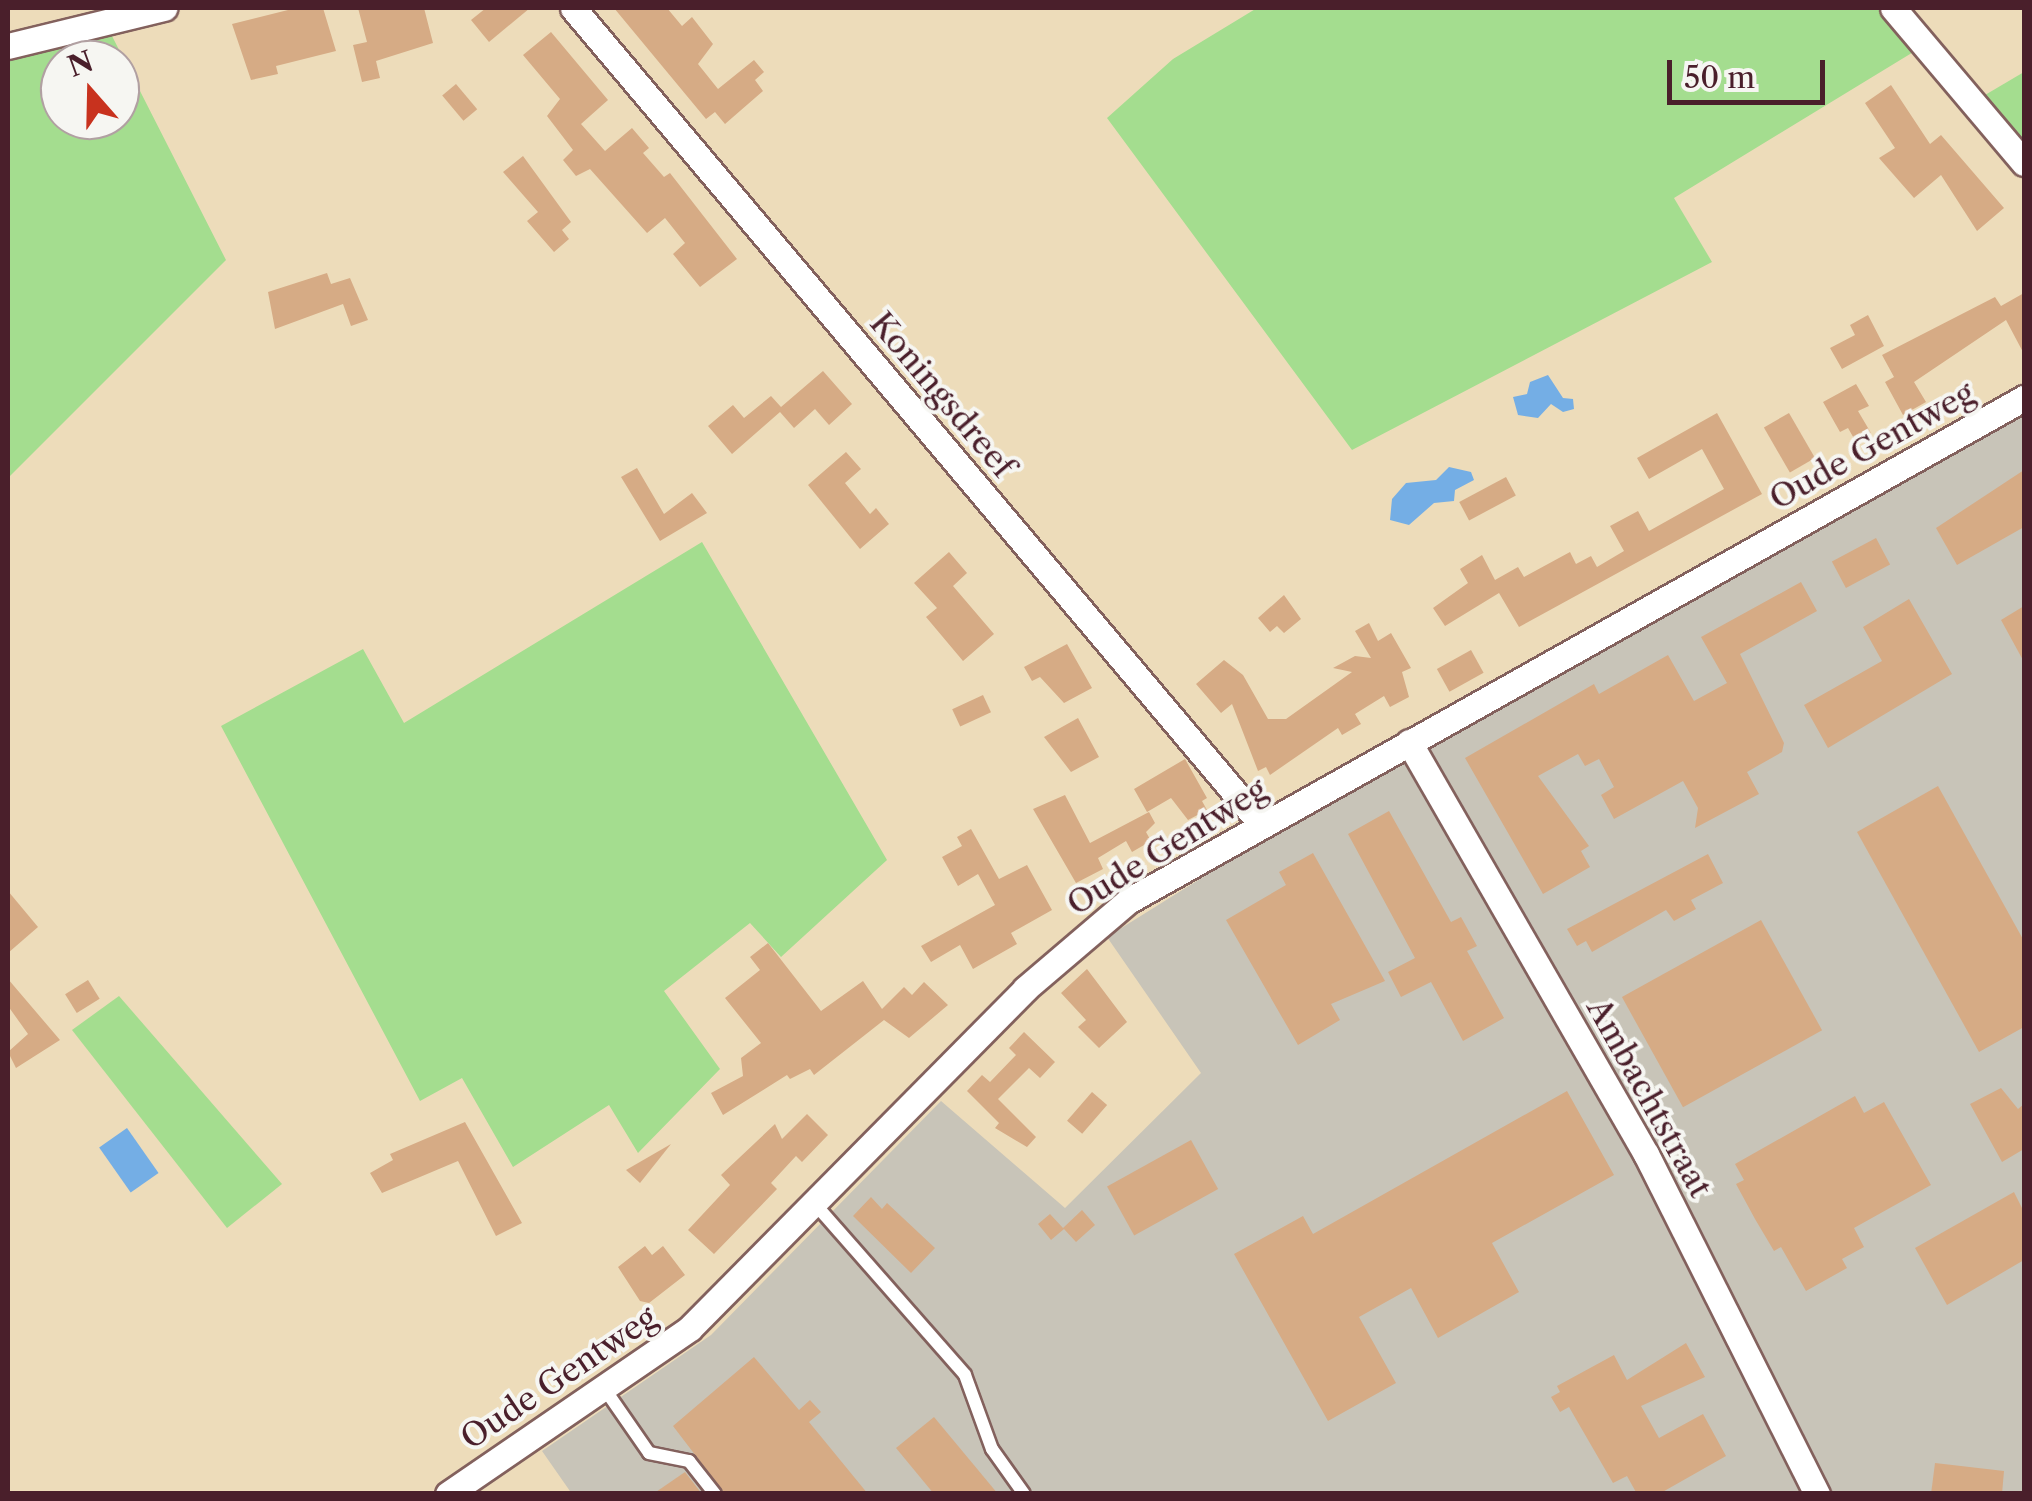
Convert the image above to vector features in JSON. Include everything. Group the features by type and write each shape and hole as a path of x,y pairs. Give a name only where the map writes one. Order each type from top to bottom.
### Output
{"street":[{"path":"8,46 164,8"},
{"name":"Koningsdreef","path":"574,8 1260,824"},
{"path":"1894,8 2024,163"},
{"name":"Oude Gentweg","path":"448,1494 604,1388 715,1306 1090,929 1260,824 2024,398"},
{"name":"Ambachtstraat","path":"1409,742 1646,1154 1817,1494"}],"lane":[{"path":"816,1204 965,1375 992,1449 1024,1494"},
{"path":"604,1388 649,1453 689,1461 715,1494"}],"shaded area":[{"path":"2024,414 2024,1493 572,1494 542,1451 711,1335 941,1101 1065,1208 1201,1073 1107,937 1240,854"}],"green space":[{"path":"1257,8 1878,8 1915,51 1674,198 1712,262 1352,450 1107,118 1173,59"},
{"path":"40,53 40,140 140,140 140,91 226,260 8,478 8,61"},
{"path":"2024,72 2024,143 1985,95"},
{"path":"702,542 887,860 781,957 750,923 664,991 720,1069 638,1153 609,1105 513,1167 462,1078 420,1101 221,726 363,649 404,723"},
{"path":"119,996 282,1184 227,1228 72,1030"}],"water":[{"path":"1548,375 1563,398 1573,399 1574,409 1563,412 1551,404 1538,418 1518,415 1513,397 1527,394 1530,382"},
{"path":"1449,467 1471,472 1474,480 1455,490 1454,501 1434,503 1409,525 1390,520 1392,499 1406,483 1436,480"},
{"path":"127,1128 159,1173 131,1193 99,1148"}],"building":[{"path":"296,8 323,8 336,51 276,66 278,74 251,80 232,24"},
{"path":"358,8 424,8 433,43 376,61 380,78 362,82 353,45 367,42"},
{"path":"486,8 530,8 489,42 471,20"},
{"path":"614,8 667,8 682,26 692,17 713,44 698,64 718,89 754,60 764,72 755,80 763,91 725,124 715,112 706,119"},
{"path":"551,32 608,100 581,124 605,151 632,128 649,148 643,153 664,177 670,173 737,259 700,287 673,254 685,243 665,218 647,233 590,169 576,176 563,160 573,150 547,116 560,99 523,55"},
{"path":"456,84 477,109 463,121 442,96"},
{"path":"1891,85 1930,144 1941,135 2004,208 1977,231 1941,175 1914,198 1879,158 1895,148 1865,103"},
{"path":"523,156 571,222 562,230 569,239 554,252 527,221 538,212 503,172"},
{"path":"327,273 331,284 350,278 368,320 351,326 343,304 275,329 268,292"},
{"path":"2024,293 2024,354 2006,320 1914,382 1926,402 1903,415 1885,382 1894,377 1882,355 1995,297 2001,306"},
{"path":"1868,315 1884,346 1842,369 1830,348 1855,335 1850,325"},
{"path":"823,371 852,404 829,425 815,409 794,428 780,412 732,454 708,426 733,405 744,418 771,396 781,407"},
{"path":"1856,384 1869,406 1858,411 1871,433 1856,442 1848,428 1840,432 1823,402"},
{"path":"1717,413 1762,494 1519,627 1499,593 1445,626 1433,608 1468,583 1460,569 1482,555 1495,580 1518,567 1524,577 1570,552 1576,564 1591,556 1597,567 1624,551 1610,526 1638,511 1649,531 1724,489 1702,449 1649,479 1637,458"},
{"path":"1789,413 1815,458 1790,473 1764,428"},
{"path":"846,452 861,469 845,483 870,514 876,508 889,524 860,549 808,485"},
{"path":"637,468 664,514 692,493 707,513 660,541 621,477"},
{"path":"2024,470 2024,527 1957,565 1936,528"},
{"path":"1506,477 1516,496 1469,520 1459,502"},
{"path":"1876,538 1890,564 1846,588 1832,561"},
{"path":"949,552 967,573 953,586 994,634 963,661 926,617 937,608 914,583"},
{"path":"1801,582 1817,611 1740,654 1784,743 1782,752 1747,772 1759,794 1695,828 1698,808 1683,781 1614,819 1601,795 1614,787 1599,759 1585,766 1578,754 1538,776 1589,846 1581,851 1590,867 1543,894 1465,758 1594,684 1599,694 1668,655 1694,701 1727,683 1701,637"},
{"path":"1284,595 1301,619 1284,633 1277,626 1270,632 1258,618"},
{"path":"1909,599 1952,674 1828,748 1804,705 1882,661 1863,627"},
{"path":"2024,606 2024,662 2001,620"},
{"path":"1369,623 1378,641 1391,633 1411,668 1402,672 1409,697 1390,707 1384,696 1355,714 1361,724 1342,735 1338,728 1270,775 1266,767 1258,771 1232,704 1221,713 1196,684 1224,660 1243,675 1268,719 1286,719 1352,672 1333,668 1355,656 1371,658 1355,631"},
{"path":"1067,644 1092,688 1064,703 1040,677 1032,681 1024,667"},
{"path":"1471,650 1484,673 1449,692 1437,669"},
{"path":"983,695 991,712 960,727 952,709"},
{"path":"1078,718 1099,757 1071,772 1044,737"},
{"path":"1185,759 1207,798 1202,801 1207,810 1188,820 1171,798 1147,812 1134,789"},
{"path":"1938,786 2024,941 2024,1027 1979,1052 1857,832"},
{"path":"1065,795 1090,843 1149,812 1155,823 1146,832 1151,841 1132,852 1126,841 1098,858 1103,869 1076,883 1033,809"},
{"path":"1389,811 1451,922 1461,917 1477,946 1467,951 1504,1018 1463,1041 1431,982 1401,997 1388,972 1415,958 1348,834"},
{"path":"971,829 999,879 1027,865 1052,910 1011,933 1017,944 973,969 960,945 931,962 921,946 995,905 978,874 958,886 942,857 962,846 957,837"},
{"path":"1313,853 1385,981 1331,1004 1340,1020 1298,1045 1226,920 1286,885 1279,872"},
{"path":"1708,854 1723,883 1691,900 1696,909 1674,921 1666,910 1592,952 1586,941 1577,946 1567,929"},
{"path":"8,891 38,927 8,953"},
{"path":"1761,920 1822,1030 1683,1107 1622,997"},
{"path":"768,943 821,1011 863,981 882,1009 904,987 912,995 924,982 948,1005 909,1038 884,1020 814,1075 810,1069 790,1079 787,1075 723,1115 711,1093 743,1076 741,1058 761,1043 725,998 760,970 750,957"},
{"path":"1087,969 1127,1022 1099,1048 1078,1027 1086,1020 1061,993"},
{"path":"8,979 60,1040 16,1068 8,1052 28,1034 8,1006"},
{"path":"88,980 100,999 77,1013 65,994"},
{"path":"1024,1032 1055,1062 1040,1078 1029,1068 998,1099 1036,1137 1027,1147 995,1128 999,1123 967,1091 982,1075 990,1082 1016,1055 1009,1048"},
{"path":"2001,1088 2018,1109 2024,1104 2024,1149 2002,1162 1970,1104"},
{"path":"1567,1091 1614,1175 1492,1243 1519,1292 1438,1338 1411,1288 1359,1317 1396,1383 1328,1421 1234,1254 1303,1216 1313,1234"},
{"path":"1092,1092 1107,1105 1082,1134 1067,1121"},
{"path":"1855,1096 1864,1113 1884,1102 1931,1185 1854,1228 1864,1247 1842,1259 1847,1268 1806,1291 1781,1247 1774,1251 1755,1219 1736,1184 1744,1180 1735,1164"},
{"path":"807,1114 828,1135 802,1162 796,1156 771,1183 777,1189 714,1254 688,1230 730,1185 721,1175 775,1124 782,1139"},
{"path":"465,1122 522,1223 496,1236 458,1161 382,1193 370,1173 393,1160 390,1154"},
{"path":"1191,1140 1218,1189 1134,1236 1107,1187"},
{"path":"671,1144 640,1183 626,1170"},
{"path":"2014,1192 2024,1212 2024,1260 1947,1305 1915,1248"},
{"path":"871,1197 882,1209 887,1203 935,1248 911,1273 853,1216"},
{"path":"1082,1210 1095,1225 1076,1242 1064,1229 1051,1240 1038,1224 1050,1214 1063,1228"},
{"path":"645,1246 652,1255 663,1246 685,1275 649,1303 640,1301 618,1267"},
{"path":"1686,1343 1705,1377 1641,1406 1659,1438 1703,1414 1726,1456 1659,1494 1637,1494 1627,1476 1613,1483 1569,1407 1560,1412 1551,1397 1560,1392 1557,1386 1614,1355 1627,1380"},
{"path":"754,1357 799,1410 810,1400 821,1412 809,1422 868,1494 725,1494 673,1426"},
{"path":"934,1417 998,1494 934,1494 896,1448"},
{"path":"1935,1463 2004,1471 2002,1494 1931,1494"},
{"path":"685,1472 702,1494 653,1494"}]}
